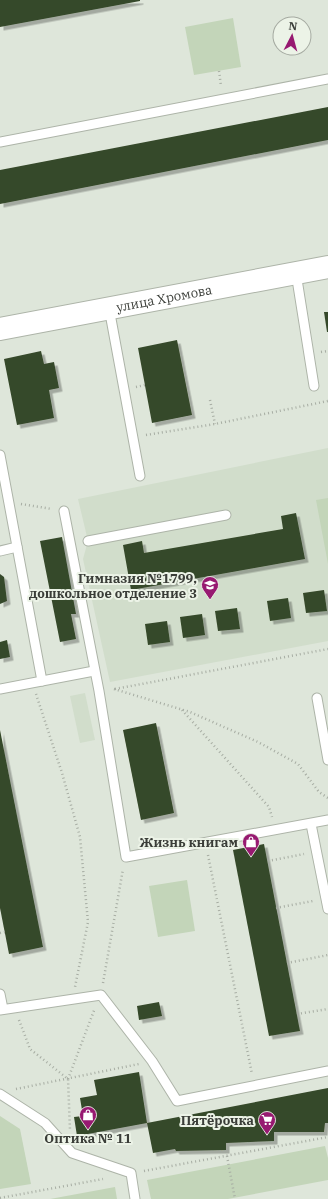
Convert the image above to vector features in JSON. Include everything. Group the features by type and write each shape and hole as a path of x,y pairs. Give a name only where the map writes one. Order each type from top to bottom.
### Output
{"street":[{"name":"улица Хромова","path":"0,329 328,267"}],"lane":[{"path":"0,142 328,79"},
{"path":"296,273 314,386"},
{"path":"109,308 140,476"},
{"path":"0,455 42,680"},
{"path":"64,510 99,691 126,857 275,831 328,820"},
{"path":"88,541 226,515"},
{"path":"0,551 17,547"},
{"path":"0,689 94,671"},
{"path":"316,698 328,760"},
{"path":"310,824 328,909"},
{"path":"0,994 1,1010 101,995 152,1061 177,1101 328,1071"},
{"path":"0,1094 45,1123 72,1153 130,1173 135,1199"}],"path":[{"path":"210,400 215,424"},
{"path":"134,437 215,424 328,402"},
{"path":"9,503 64,510"},
{"path":"99,691 328,649"},
{"path":"30,683 39,701 62,773 80,837 88,922 73,998"},
{"path":"114,689 181,710 258,742 298,764 319,792 328,798"},
{"path":"181,710 269,807 275,831"},
{"path":"206,843 254,1086"},
{"path":"268,861 316,852"},
{"path":"72,1153 68,1079 101,995 126,857"},
{"path":"276,908 326,899"},
{"path":"0,933 5,932"},
{"path":"287,963 328,955"},
{"path":"15,1008 30,1049 68,1079"},
{"path":"296,1014 328,1009"},
{"path":"15,1089 152,1061"},
{"path":"0,1198 328,1137"},
{"path":"227,1156 235,1199"}],"shaded area":[{"path":"233,18 241,67 194,75 185,27"},
{"name":"Гимназия №1799, дошкольное отделение 3","path":"328,448 328,641 110,682 83,559 88,541 78,499"},
{"path":"328,498 328,564 316,500"},
{"path":"85,693 95,740 80,743 70,696"},
{"path":"187,880 195,931 158,937 149,886"},
{"path":"0,1116 20,1129 31,1184 0,1189"},
{"path":"325,1146 328,1158 328,1180 228,1199 151,1199 147,1180"},
{"path":"115,1187 117,1199 50,1199"}],"building":[{"path":"0,0 140,0 140,1 0,27"},
{"path":"328,107 328,140 0,204 0,170"},
{"path":"324,312 328,312 328,332 327,332"},
{"path":"177,340 192,415 152,423 138,348"},
{"path":"41,351 44,364 54,362 59,388 49,390 54,418 17,425 4,359"},
{"path":"296,513 305,559 131,590 123,545 142,541 144,553 283,529 281,516"},
{"path":"62,537 76,614 71,614 76,639 60,642 40,541"},
{"path":"0,574 4,577 7,601 0,604"},
{"path":"324,590 327,611 306,613 303,593"},
{"path":"288,598 291,618 270,621 267,601"},
{"path":"237,608 240,629 218,631 215,611"},
{"path":"202,614 205,635 183,638 180,617"},
{"path":"167,621 170,642 148,645 145,624"},
{"path":"7,640 10,657 0,659 0,642"},
{"path":"156,723 174,813 141,820 123,730"},
{"path":"0,730 43,947 9,954 0,908"},
{"path":"264,844 300,1031 269,1036 233,850"},
{"path":"159,1002 162,1016 139,1020 137,1006"},
{"path":"139,1072 147,1123 77,1136 74,1117 83,1116 80,1098 97,1095 94,1080"},
{"path":"328,1088 328,1123 325,1123 324,1132 274,1132 274,1141 226,1143 226,1150 176,1151 175,1149 153,1153 147,1123"}],"place":[{"name":"Гимназия №1799, дошкольное отделение 3","path":"210,600"},
{"name":"Жизнь книгам","path":"251,857"},
{"name":"Оптика № 11","path":"88,1130"},
{"name":"Пятёрочка","path":"267,1135"}]}
